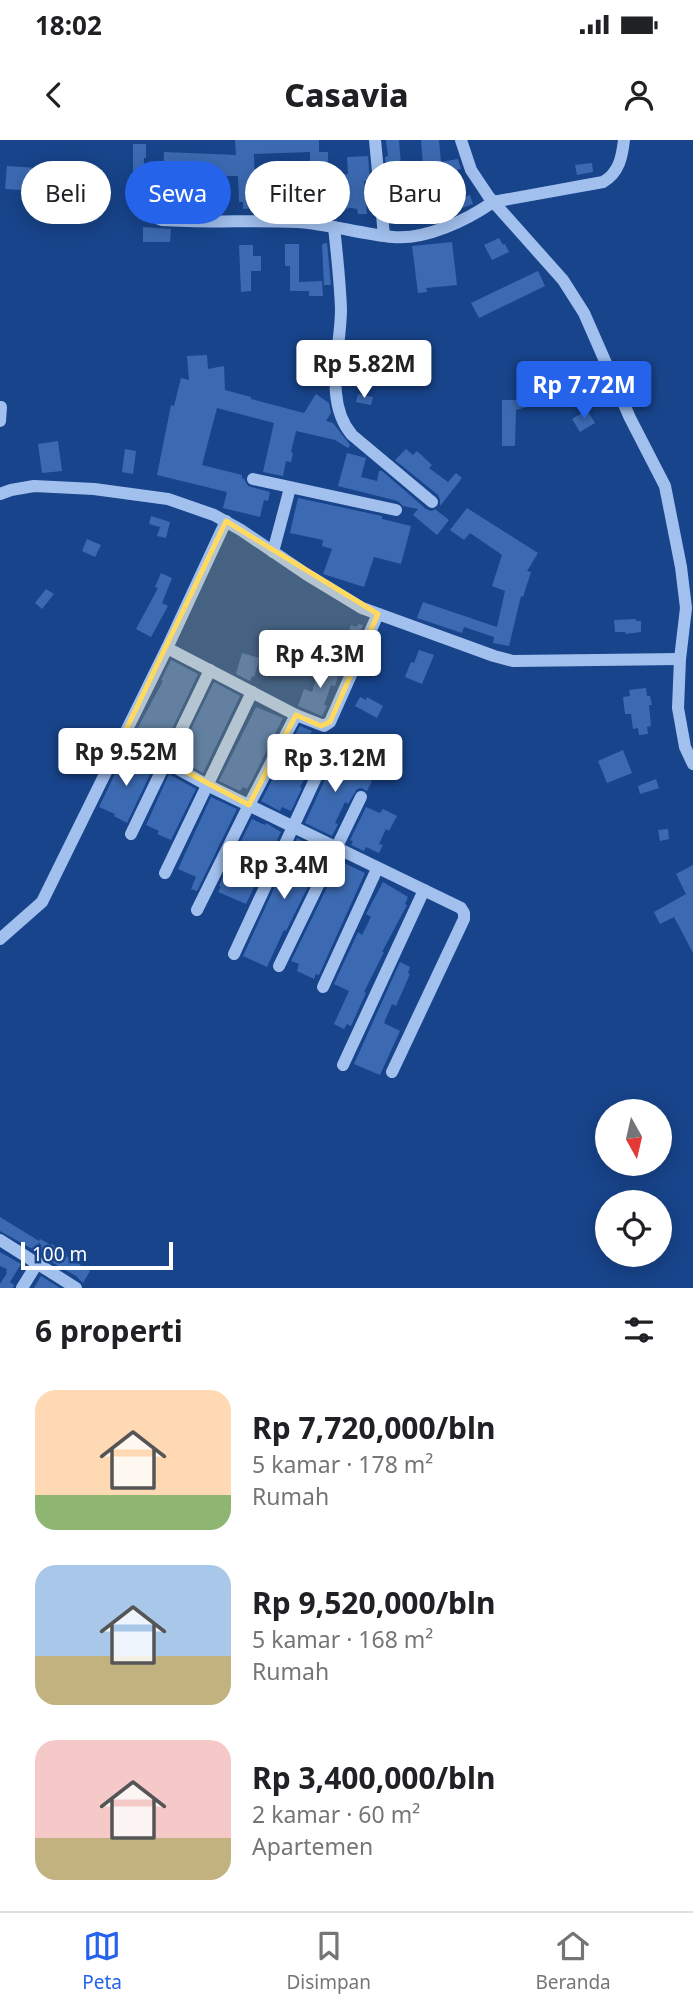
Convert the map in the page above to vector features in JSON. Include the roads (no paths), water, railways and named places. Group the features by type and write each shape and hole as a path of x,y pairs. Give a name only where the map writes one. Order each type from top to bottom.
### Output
{"street":[{"path":"375,140 384,236"},
{"path":"461,140 471,170 493,202 559,274 584,313 630,418 665,486 689,595 680,659 678,708 685,747 693,764"},
{"path":"231,221 308,223 384,236 424,234 471,216 493,202 603,182 620,164 624,140"},
{"path":"334,228 341,310 337,393 344,425 352,435 432,502"},
{"path":"0,421 1,407"},
{"path":"253,479 396,510"},
{"path":"0,494 34,486 93,489 168,499 226,521 349,601 378,614 513,661 680,659"},
{"path":"273,552 290,488"},
{"path":"0,939 42,902 167,648 226,521"},
{"path":"167,648 321,726 330,722 378,614"},
{"path":"131,834 210,670"},
{"path":"165,873 253,692"},
{"path":"197,910 248,804 296,715"},
{"path":"121,738 207,785 460,908 464,919 392,1072"},
{"path":"234,954 331,745"},
{"path":"279,966 361,797"},
{"path":"323,987 377,869"},
{"path":"343,1065 424,890"},
{"path":"0,1240 76,1288"},
{"path":"22,1288 38,1262"}]}
